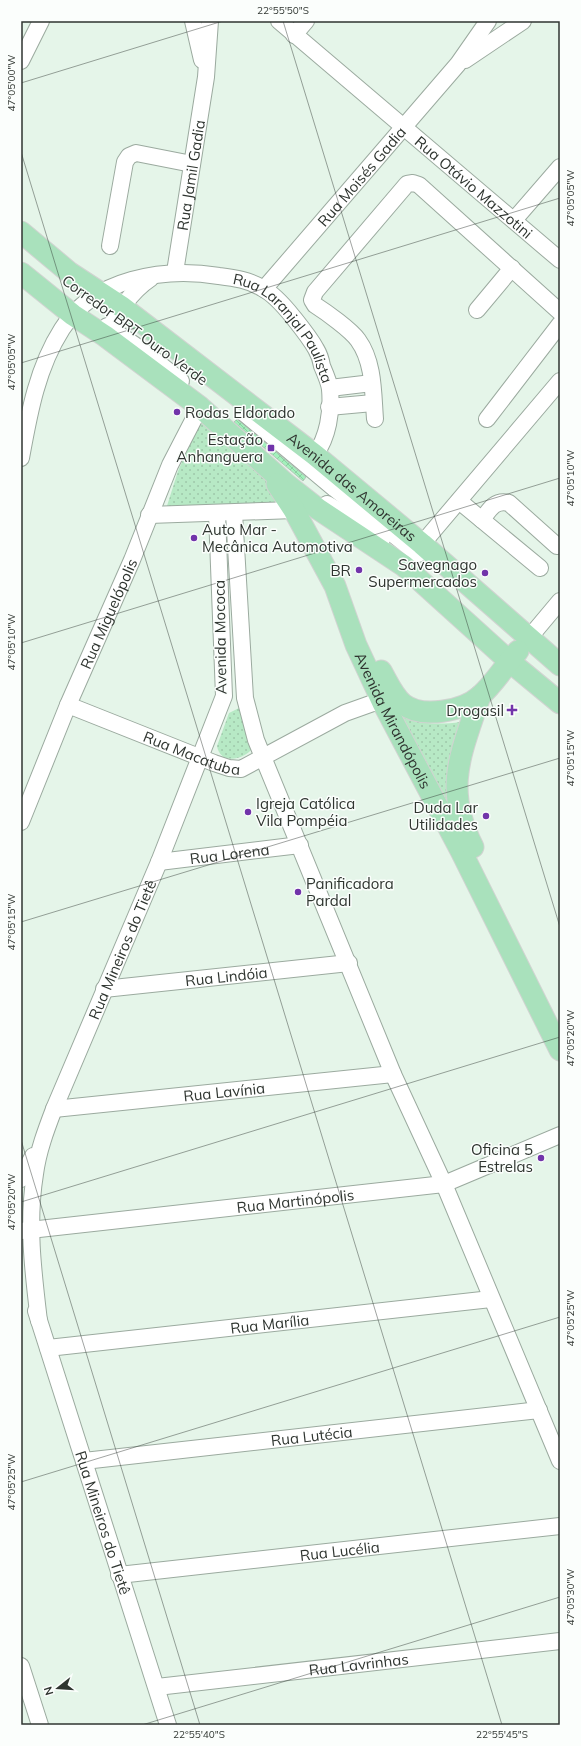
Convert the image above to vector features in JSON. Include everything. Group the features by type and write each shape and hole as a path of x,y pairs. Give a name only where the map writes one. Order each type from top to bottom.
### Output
{"main road":[{"name":"Avenida das Amoreiras","path":"21,232 96,296 113,321 200,407 256,457 318,509 404,566 519,650 560,665"},
{"name":"Avenida das Amoreiras","path":"21,273 76,312 113,321 315,455 422,544 519,650 560,703"},
{"name":"Avenida Mirandópolis","path":"256,457 294,510 335,586 356,645 393,704 461,851 560,1050"},
{"path":"393,704 424,712 445,711 456,708 480,696 519,650"},
{"name":"Avenida Mirandópolis","path":"480,696 462,750 457,776 456,793 459,810 464,828 560,1019"}],"street":[{"path":"21,60 42,21"},
{"name":"Rua Jamil Gadia","path":"193,21 206,77"},
{"name":"Rua Jamil Gadia","path":"175,272 206,77 210,21"},
{"name":"Rua Otávio Mazzotini","path":"279,21 560,260"},
{"path":"294,35 306,21"},
{"name":"Rua Moisés Gadia","path":"264,289 458,64 488,21"},
{"name":"Rua Moisés Gadia","path":"458,64 523,21"},
{"path":"110,246 125,162 129,156 136,153 192,164"},
{"path":"514,220 560,167"},
{"path":"375,419 368,358 358,339 315,305 312,300 315,292 407,184 413,183 419,186 560,312"},
{"name":"Corredor BRT Ouro Verde","path":"21,245 96,296"},
{"name":"Corredor BRT Ouro Verde","path":"21,265 76,312"},
{"path":"477,310 512,268"},
{"name":"Rua Laranjal Paulista","path":"21,458 31,404 45,364 62,330 76,312 96,296 127,282 158,274 175,272 203,273 244,280 264,289 285,308 317,350 330,388 328,429 322,445 315,455"},
{"path":"113,321 137,290 158,274"},
{"name":"Corredor BRT Ouro Verde","path":"113,321 142,350 173,374 254,446 322,501 367,527 405,556 519,650 560,677"},
{"path":"487,419 560,324"},
{"path":"422,544 560,381"},
{"path":"330,388 372,383"},
{"path":"329,407 373,403"},
{"name":"Rua Miguelópolis","path":"21,822 68,705 129,566 170,465 200,407"},
{"path":"460,500 540,568"},
{"path":"483,519 494,504 504,501 509,503 557,546"},
{"path":"149,516 294,510"},
{"name":"Avenida Mococa","path":"234,513 245,698 263,757 349,963 393,1074 444,1184 491,1299 560,1460"},
{"name":"Avenida Mococa","path":"201,757 224,696 217,514"},
{"path":"519,650 560,602"},
{"name":"Corredor BRT Ouro Verde","path":"519,650 560,695"},
{"path":"224,696 245,698"},
{"name":"Rua Macatuba","path":"68,705 229,768 241,769 345,713 373,703 393,704"},
{"name":"Rua Mineiros do Tietê","path":"39,1321 26,1231 35,1172 42,1141 104,989 159,862 201,757"},
{"name":"Rua Lorena","path":"159,862 300,845"},
{"name":"Rua Lindóia","path":"104,989 349,963"},
{"name":"Rua Lavínia","path":"54,1109 393,1074"},
{"name":"Rua Martinópolis","path":"26,1231 444,1184 560,1135"},
{"name":"Rua Mineiros do Tietê","path":"21,1179 42,1141"},
{"name":"Rua Mineiros do Tietê","path":"21,1268 48,1348 168,1725"},
{"name":"Rua Marília","path":"48,1348 491,1299"},
{"name":"Rua Lutécia","path":"84,1461 539,1410"},
{"name":"Rua Lucélia","path":"119,1575 560,1526"},
{"name":"Rua Lavrinhas","path":"157,1687 560,1641"},
{"path":"21,1666 40,1725"}],"green space":[{"path":"200,421 250,453 282,502 166,509 178,471"},
{"path":"239,708 243,711 252,749 243,756 232,759 222,756 217,746 229,713"},
{"path":"403,717 431,723 460,722 449,772 446,804"}],"building":[{"path":"237,419 306,477 303,481 234,422"}],"place":[{"name":"Rodas Eldorado","path":"177,412"},
{"name":"Estação Anhanguera","path":"271,448"},
{"name":"Auto Mar - Mecânica Automotiva","path":"194,538"},
{"name":"BR","path":"359,570"},
{"name":"Savegnago Supermercados","path":"485,573"},
{"name":"Drogasil","path":"512,710"},
{"name":"Igreja Católica Vila Pompéia","path":"248,812"},
{"name":"Duda Lar Utilidades","path":"486,816"},
{"name":"Panificadora Pardal","path":"298,892"},
{"name":"Oficina 5 Estrelas","path":"541,1158"}]}
